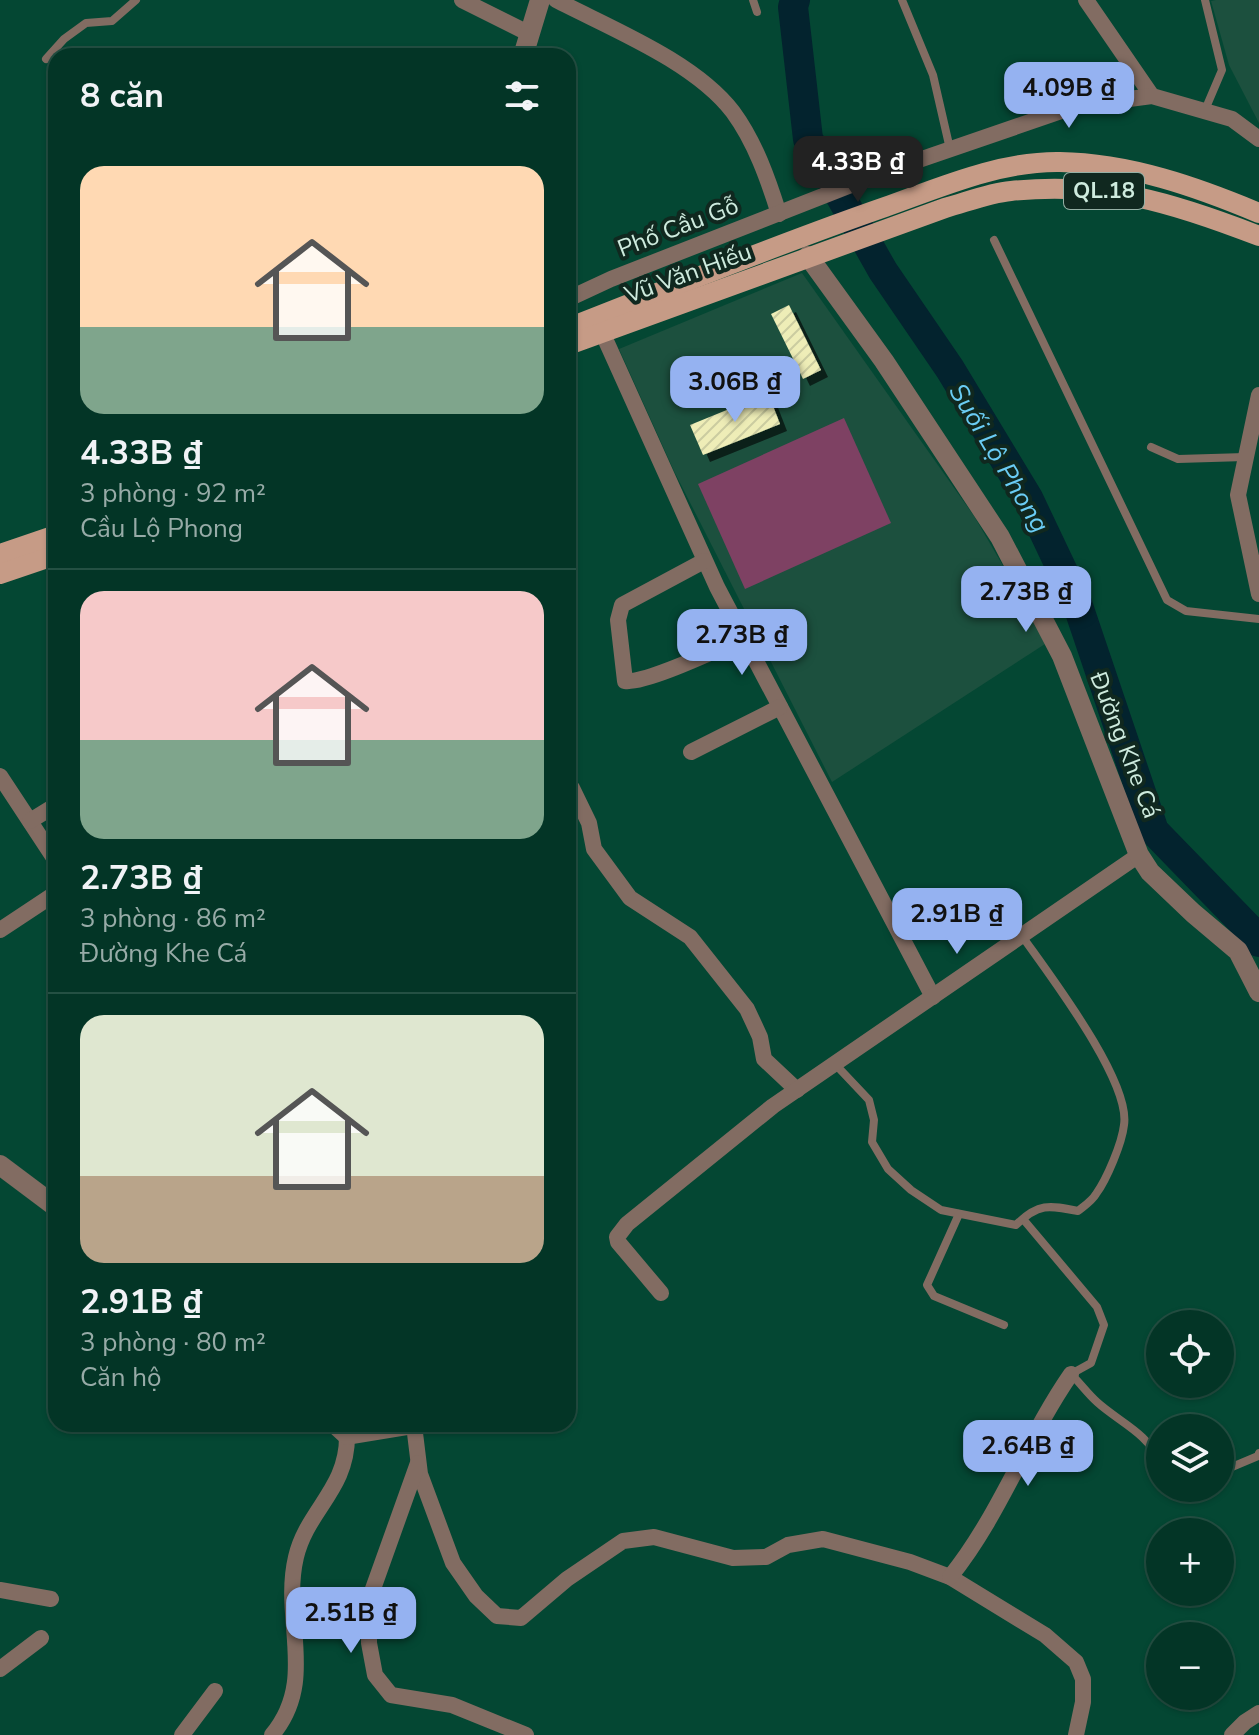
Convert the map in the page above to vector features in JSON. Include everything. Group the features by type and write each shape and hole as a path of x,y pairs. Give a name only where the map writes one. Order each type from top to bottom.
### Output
{"main road":[{"name":"QL.18","path":"817,253 1009,167 1059,162 1106,166 1198,188 1259,213"},
{"name":"QL.18","path":"942,198 1062,188 1100,190 1190,209 1259,236"},
{"name":"Vũ Văn Hiếu","path":"576,325 823,229 942,198"},
{"name":"Vũ Văn Hiếu","path":"576,342 817,253"},
{"path":"0,554 48,538"},
{"path":"0,574 48,558"}],"street":[{"path":"462,0 530,34"},
{"path":"526,48 540,0"},
{"path":"556,0 681,66 715,92 734,114 757,153 779,214"},
{"path":"1086,0 1152,96"},
{"name":"Phố Cầu Gỗ","path":"576,295 884,172 1076,106 1152,96 1232,119 1259,139"},
{"name":"Đường Khe Cá","path":"817,253 1000,537 1062,656 1139,855 1161,882 1238,951 1259,992"},
{"path":"602,332 704,561 933,997"},
{"path":"1259,395 1238,495 1259,594"},
{"path":"704,561 622,605 618,620 625,681 638,680 744,638"},
{"path":"691,752 780,707"},
{"path":"0,776 48,849"},
{"path":"576,795 589,823 594,849 630,898 690,937 747,1009 760,1037 764,1059 797,1090"},
{"path":"30,821 48,810"},
{"path":"661,1293 618,1242 619,1232 753,1122 797,1090 1139,855"},
{"path":"0,930 48,898"},
{"path":"0,1165 48,1201"},
{"path":"950,1577 973,1549 1071,1374"},
{"path":"272,1735 280,1725 296,1688 293,1608 296,1557 302,1539 341,1475 348,1454 342,1432"},
{"path":"415,1432 420,1474 453,1563 476,1596 497,1616 521,1618 567,1579 623,1541 654,1537 733,1558 766,1557 788,1545 823,1539 910,1562 950,1577 1045,1635 1076,1662 1083,1679 1084,1691 1076,1735"},
{"path":"418,1462 369,1600 369,1643 375,1675 391,1695 452,1705 526,1735"},
{"path":"0,1590 51,1599"},
{"path":"0,1669 41,1638"},
{"path":"182,1735 215,1691"},
{"path":"1232,1735 1259,1713"}],"lane":[{"path":"56,48 86,23 112,21 136,0"},
{"path":"753,0 757,12"},
{"path":"902,0 933,75 950,149"},
{"path":"1204,111 1222,70 1205,0"},
{"path":"994,240 1167,600 1186,611 1259,619"},
{"path":"1151,447 1178,459 1245,457"},
{"path":"835,1064 869,1100 874,1120 872,1142 888,1169 911,1190 941,1210 1016,1225 1030,1212 1050,1206 1078,1211 1095,1195 1113,1160 1125,1123 1117,1091 1084,1023 1022,936"},
{"path":"959,1214 927,1285 934,1296 1004,1325"},
{"path":"1023,1219 1097,1307 1104,1325 1091,1363 1071,1374 1097,1402 1146,1441"},
{"path":"1234,1466 1259,1453"}],"shaded area":[{"path":"1259,0 1259,123 1229,65 1211,1"},
{"path":"802,273 974,516 1045,644 832,782 674,471 619,349"},
{"path":"844,418 891,523 745,589 698,484"}],"building":[{"path":"789,305 821,370 803,379 771,314"},
{"path":"768,393 780,424 703,455 690,425"}],"waterway":[{"name":"Suối Lộ Phong","path":"795,0 793,7 808,139 883,271 950,369 1028,498 1075,597 1154,831 1259,942"}]}
